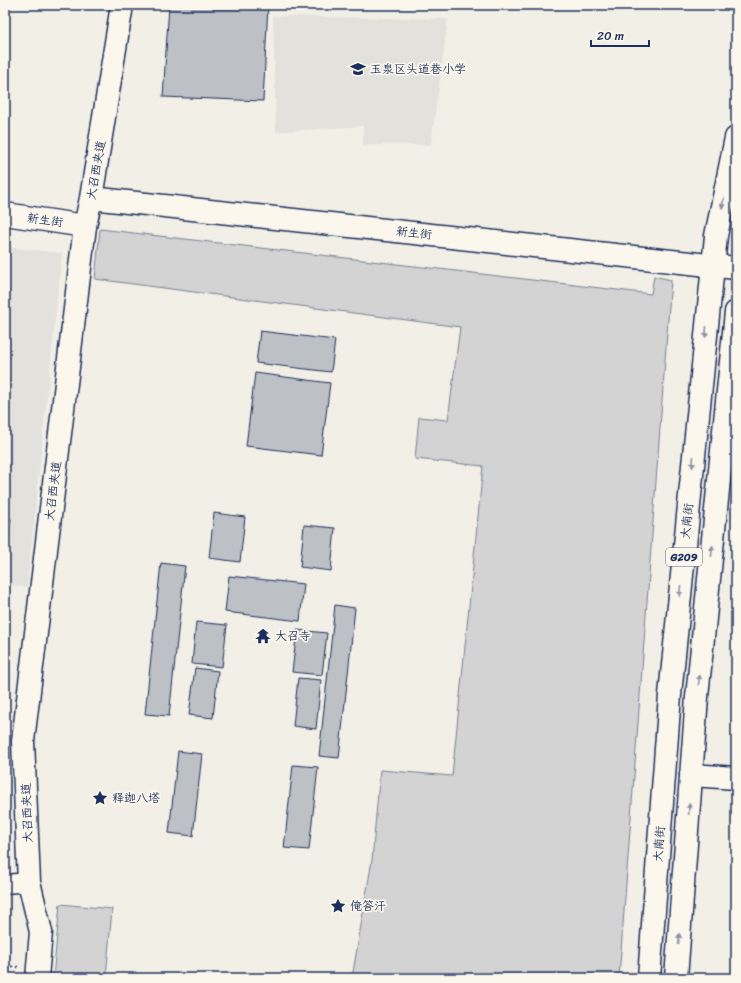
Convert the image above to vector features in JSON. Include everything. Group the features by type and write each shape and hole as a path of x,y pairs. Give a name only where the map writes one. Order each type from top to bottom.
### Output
{"main road":[{"name":"大召西夹道","path":"37,978 41,932 29,882 24,740 85,226 92,198 122,5"},
{"name":"大南街","path":"649,978 670,695 716,236 736,138"},
{"name":"新生街","path":"92,198 736,268"},
{"name":"新生街","path":"5,214 85,226"},
{"name":"G209","path":"676,978 697,697 736,312"},
{"path":"691,775 736,778"}],"street":[{"path":"5,884 29,882"}],"shaded area":[{"name":"玉泉区头道巷小学","path":"273,16 448,19 431,145 363,145 363,126 276,132"},
{"path":"100,229 651,294 654,276 671,280 619,978 352,978 372,860 380,770 452,776 483,466 415,459 419,417 448,420 460,327 95,279"},
{"path":"5,247 62,253 27,587 5,585"},
{"path":"5,651 11,945 9,978 5,978"},
{"path":"60,904 112,909 106,978 53,978"}],"building":[{"path":"169,5 268,5 263,101 163,97"},
{"path":"260,331 335,340 331,372 256,363"},
{"path":"255,373 330,383 321,455 246,446"},
{"path":"214,513 245,517 240,562 209,558"},
{"path":"5,518 11,519 5,560"},
{"path":"304,525 335,528 331,571 300,567"},
{"path":"161,563 185,566 169,716 145,714"},
{"path":"229,576 304,584 300,621 225,612"},
{"path":"335,605 355,608 339,758 319,756"},
{"path":"196,622 227,625 222,667 192,664"},
{"path":"297,630 327,633 322,675 292,672"},
{"path":"195,668 218,671 213,718 189,715"},
{"path":"298,678 321,680 316,729 293,726"},
{"path":"178,751 202,754 193,836 169,833"},
{"path":"293,765 318,767 309,850 284,848"}],"place":[{"name":"玉泉区头道巷小学","path":"358,69"},
{"name":"大召寺","path":"263,636"},
{"name":"释迦八塔","path":"100,798"},
{"name":"俺答汗","path":"338,906"}]}
